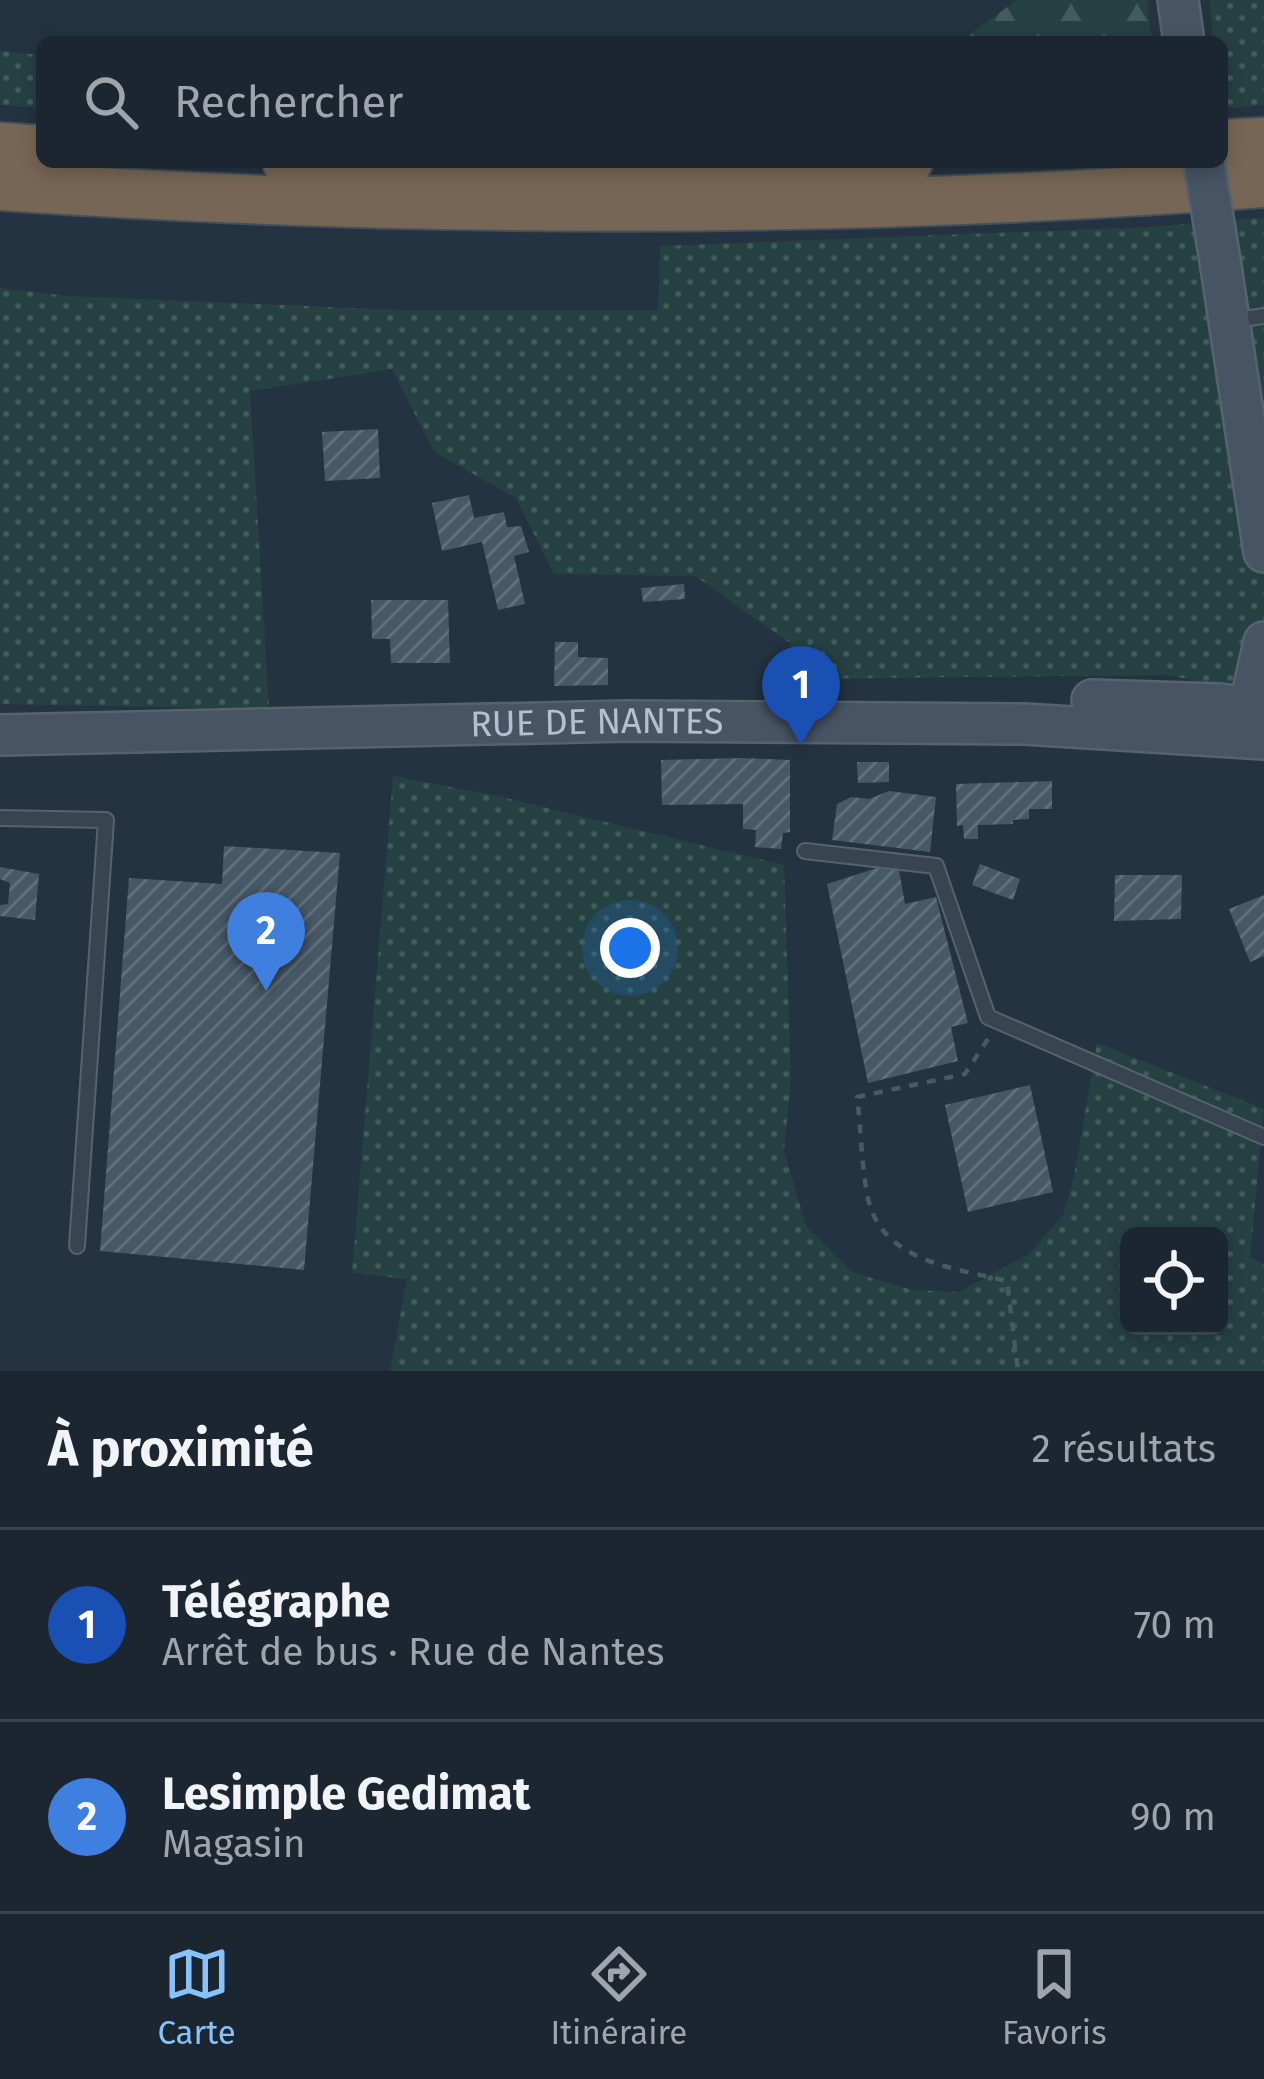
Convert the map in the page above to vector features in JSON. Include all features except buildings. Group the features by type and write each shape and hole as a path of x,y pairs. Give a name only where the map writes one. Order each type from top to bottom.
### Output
{"highway":[{"path":"1228,144 1264,142"},
{"path":"0,147 36,150"},
{"path":"0,186 288,201 638,206 926,200 1264,183"}],"main road":[{"path":"1178,0 1183,36"},
{"path":"1205,168 1221,266 1247,318 1264,552"},
{"path":"626,721 752,708 1042,700 1252,727 1263,645"},
{"name":"RUE DE NANTES","path":"0,736 626,721 1252,727"}],"lane":[{"path":"0,818 106,820 77,1246"},
{"path":"806,851 936,866 988,1017 1264,1137"}],"path":[{"path":"999,1022 965,1074 857,1097 871,1209 894,1242 923,1259 1007,1281 1018,1371"}],"green space":[{"path":"1017,0 1147,0 1151,36 967,36"},
{"path":"1210,0 1264,0 1264,105 1228,108 1228,36 1213,36"},
{"path":"0,51 36,54 36,108 0,105"},
{"path":"1264,217 1264,693 1166,675 791,679 790,643 695,576 554,574 516,498 434,452 392,369 250,391 269,709 0,704 0,288 68,296 399,310 658,310 660,246 1148,227"},
{"path":"393,776 498,796 784,865 791,1079 784,1150 806,1226 852,1272 912,1290 959,1292 1029,1254 1063,1215 1097,1043 1264,1109 1250,1257 1264,1264 1264,1371 390,1371 407,1279 352,1273"}],"place":[{"name":"Télégraphe","path":"801,745"},
{"name":"Lesimple Gedimat","path":"266,991"}]}
